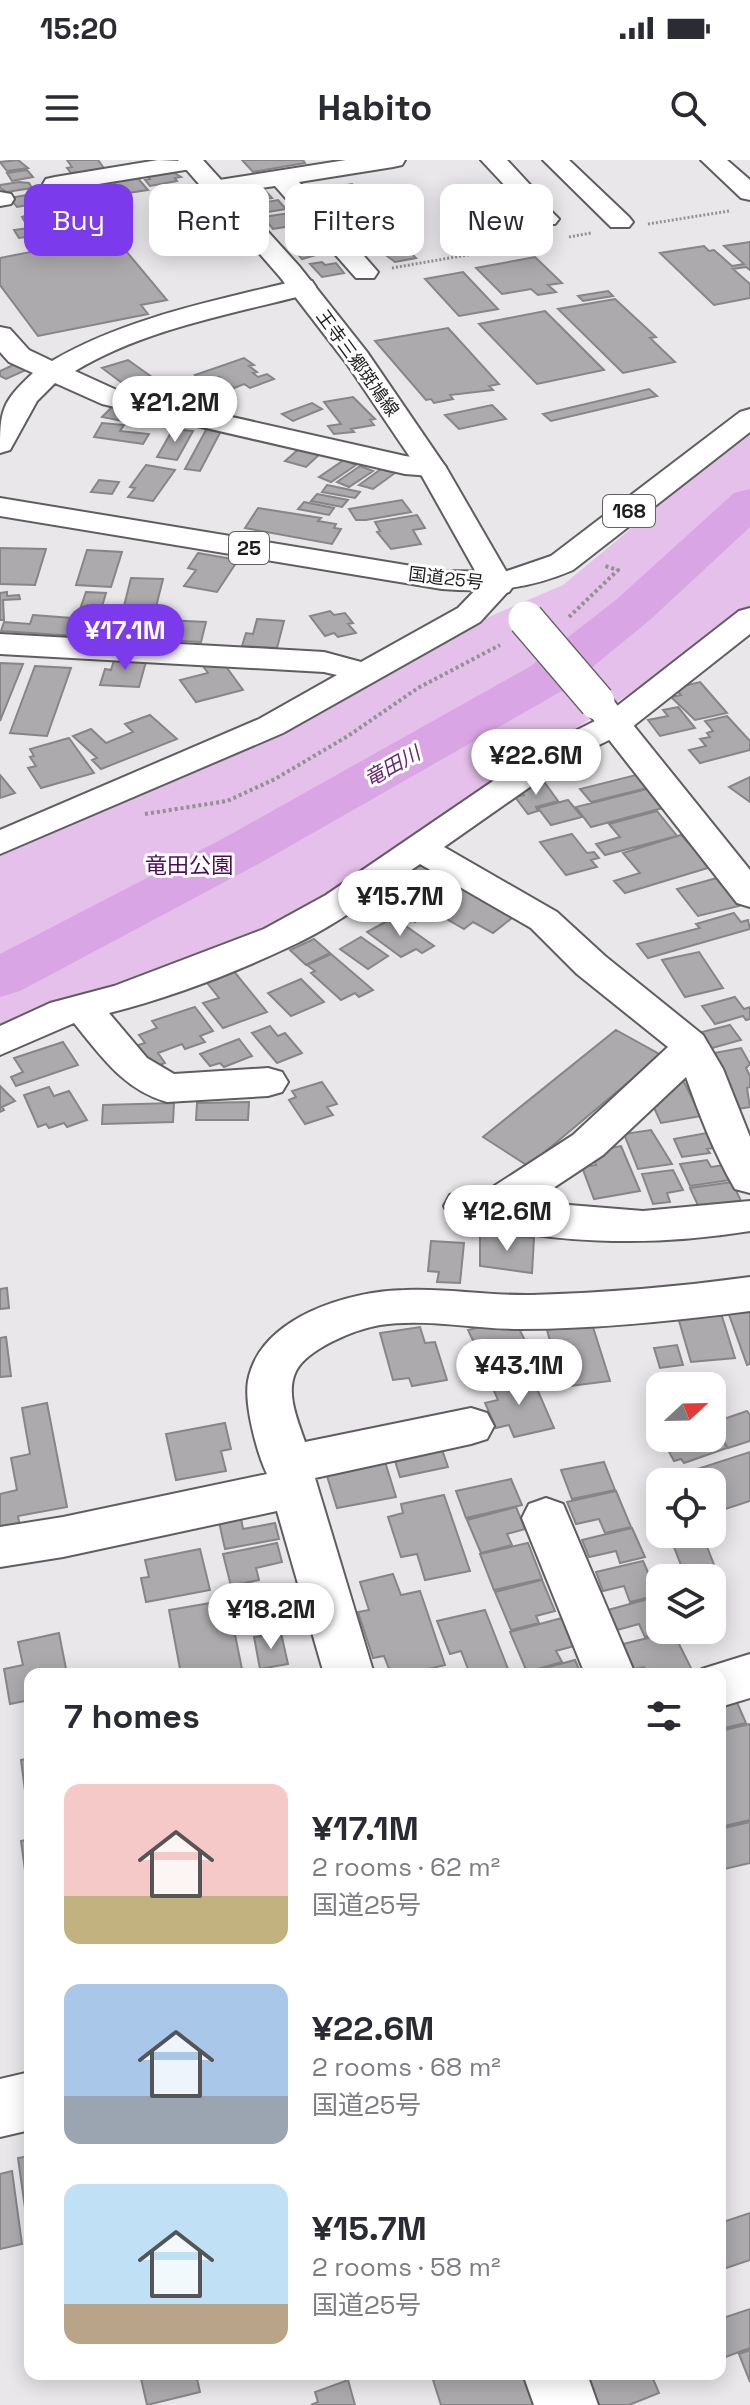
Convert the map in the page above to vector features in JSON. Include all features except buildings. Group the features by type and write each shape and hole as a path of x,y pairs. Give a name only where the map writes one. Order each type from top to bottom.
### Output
{"main road":[{"path":"238,184 393,160"},
{"path":"493,160 517,184"},
{"path":"555,160 621,226"},
{"path":"713,160 742,201"},
{"path":"55,184 191,161"},
{"name":"王寺三郷斑鳩線","path":"191,161 210,184"},
{"path":"281,177 365,272"},
{"name":"王寺三郷斑鳩線","path":"269,250 344,340 431,467 498,585"},
{"path":"0,444 27,394 74,358 115,340 303,287"},
{"path":"6,351 112,398 405,465 431,467"},
{"name":"168","path":"498,585 529,578 562,563 750,418"},
{"name":"国道25号","path":"0,507 442,580 498,585 606,713 750,895"},
{"path":"0,843 271,726 469,615 498,585"},
{"path":"0,1042 64,1012 126,996 193,973 277,938 339,903 555,754 606,713 750,618"},
{"path":"0,644 324,662 343,665 361,676"},
{"path":"419,848 544,920 591,965 689,1044 750,1178"},
{"path":"82,1007 133,1068 167,1088 268,1082"},
{"path":"689,1044 680,1060 588,1145 476,1208 572,1225 649,1228 712,1223 750,1216"},
{"path":"347,1668 270,1404 268,1381 288,1349 346,1314 410,1304 509,1312 633,1309 750,1294"},
{"path":"0,1547 290,1476 471,1426"},
{"path":"546,1518 608,1668"},
{"path":"0,2108 24,2102"},
{"path":"557,2380 566,2405"}],"path":[{"path":"567,238 742,201"},
{"path":"365,272 459,256"}],"green space":[{"name":"竜田公園","path":"750,430 750,607 674,666 549,745 307,908 227,947 0,1034 0,851 472,624 563,585"}],"waterway":[{"name":"竜田川","path":"0,978 243,850 549,677 634,609 750,503"}]}
